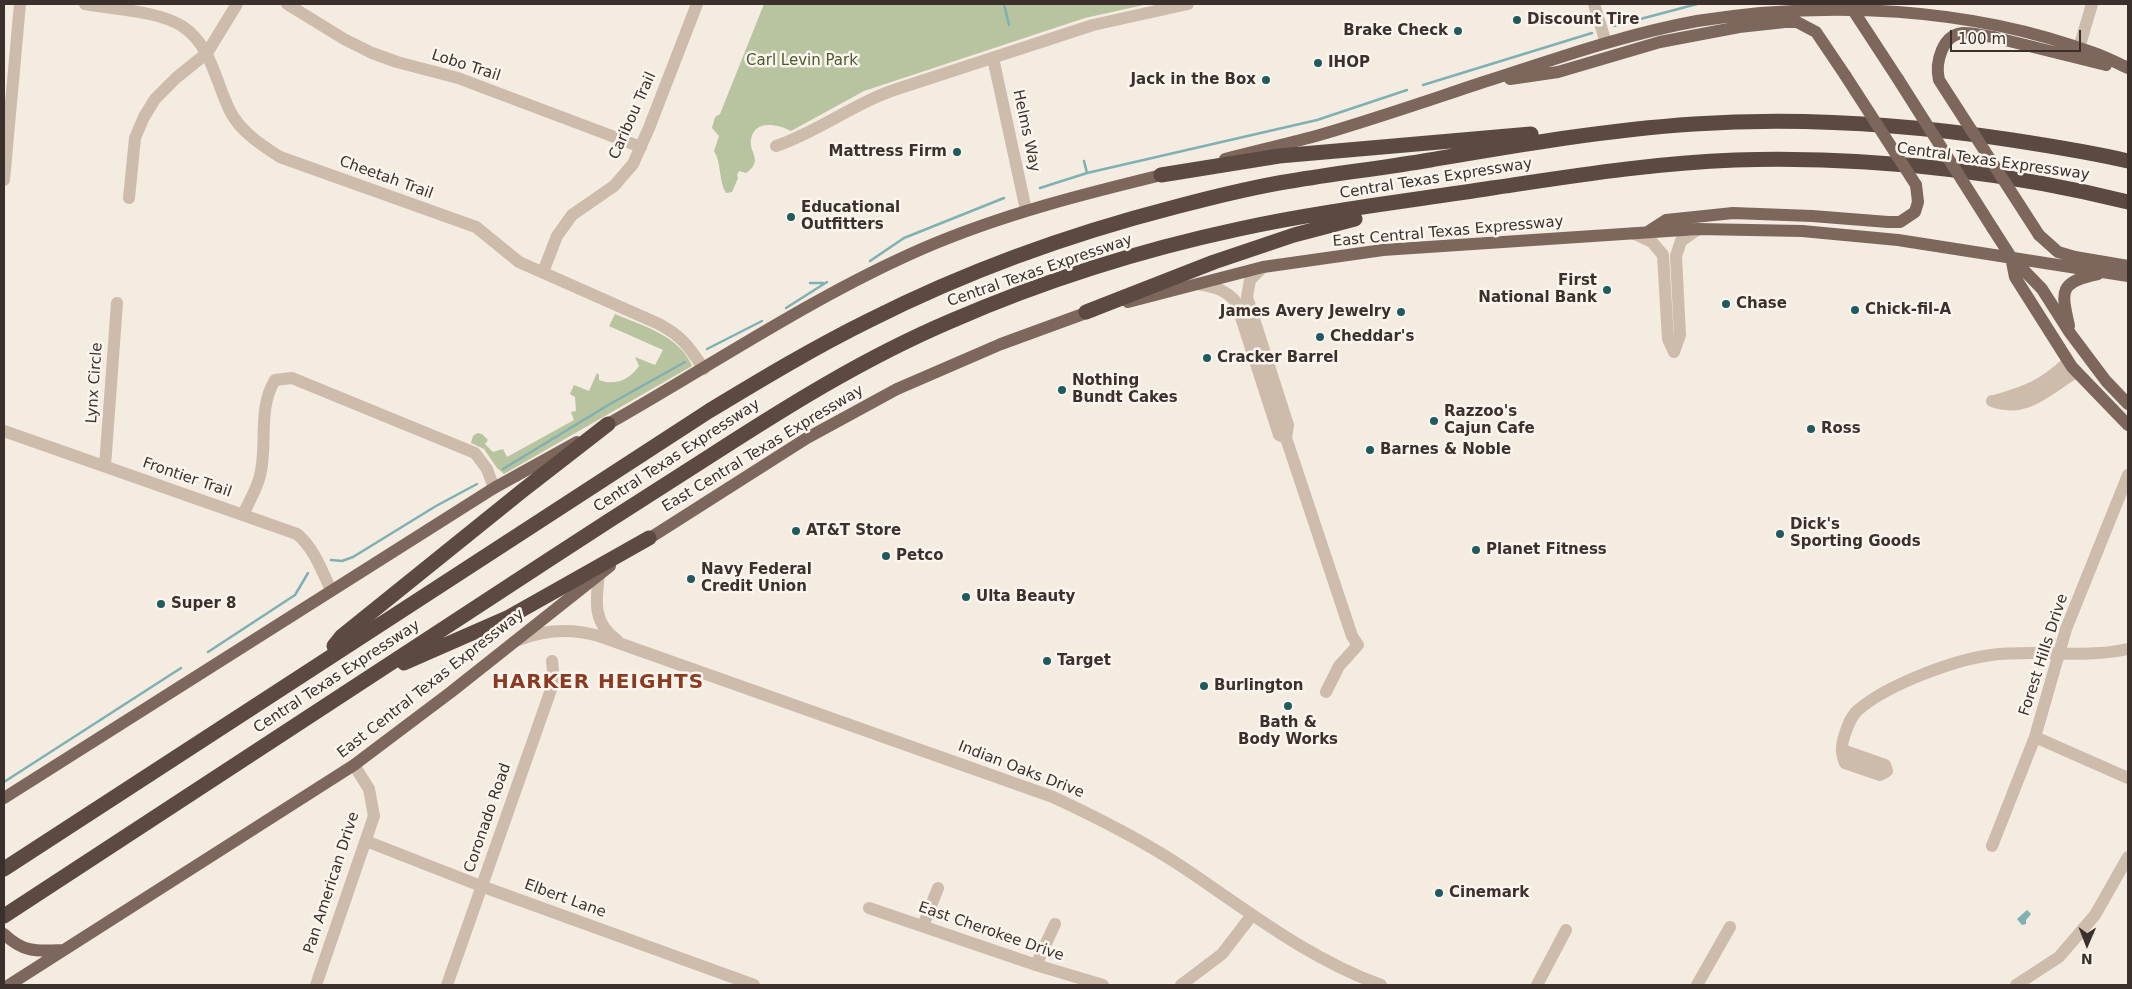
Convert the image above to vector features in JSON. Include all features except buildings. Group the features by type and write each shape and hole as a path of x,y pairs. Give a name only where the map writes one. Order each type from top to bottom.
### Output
{"highway":[{"name":"Central Texas Expressway","path":"5,868 701,416 790,362 874,318 986,268 1112,224 1288,181 1602,133 1695,124 1801,121 1889,124 2068,149 2128,161"},
{"path":"1161,175 1279,156 1340,150 1429,144 1582,129 1602,133"},
{"path":"2068,149 2111,147 2128,150"},
{"name":"Central Texas Expressway","path":"4,916 811,392 869,360 949,321 1012,296 1105,264 1242,228 1624,168 1679,163 1738,160 1821,161 1909,166 1964,172 2048,185 2128,202"},
{"path":"1086,312 1214,262 1294,235 1339,222 1490,196 1510,185"},
{"path":"320,662 342,636 522,490 608,424"},
{"path":"364,681 509,618 649,538"}],"main road":[{"path":"1883,4 1912,13"},
{"path":"4,798 494,488 704,369 780,322 924,248 1026,210 1316,136 1606,43 1697,21 1791,7 1850,7 1962,19 2002,27 2078,48 2128,69"},
{"path":"1850,7 2011,257 2042,289 2070,333 2106,381 2126,402"},
{"path":"1490,80 1528,78 1558,72 1660,42 1739,27 1797,22 1816,32 1916,185 1918,202 1915,212 1900,222 1733,213 1666,220 1647,232"},
{"path":"2128,69 1993,37 1963,33 1953,37 1946,44 1938,60 1937,70 1939,80 2039,235 2058,252 2075,257 2128,266"},
{"name":"East Central Texas Expressway","path":"8,985 354,765 451,692 599,574 649,538 807,438 897,389 1001,344 1086,312 1263,267 1383,250 1698,229 1802,231 1898,240 2128,276"},
{"path":"2011,257 2015,277 2072,367 2128,425"},
{"path":"2070,333 2064,293 2068,285 2082,277 2106,272"},
{"path":"2072,367 2074,358 2078,358 2104,386 2126,402"},
{"path":"4,934 16,945 28,950 64,950"}],"street":[{"path":"4,180 9,62 20,4"},
{"name":"Cheetah Trail","path":"86,4 156,16 181,26 195,38 207,53 231,111 251,136 266,148 288,160 476,228 519,262 659,324 677,334 686,342 704,369"},
{"path":"129,198 135,138 144,117 155,99 176,78 207,53 237,4"},
{"name":"Lobo Trail","path":"287,4 344,39 372,53 397,62 458,78 641,147"},
{"name":"Caribou Trail","path":"542,272 564,224 580,208 599,198 614,186 632,164 641,147 697,4"},
{"path":"776,146 792,141 875,96 1093,25 1188,4"},
{"path":"1594,4 1606,43"},
{"path":"2078,48 2092,4"},
{"name":"Helms Way","path":"993,58 1026,210"},
{"path":"1633,233 1652,242 1663,255 1668,339 1674,352 1680,336 1676,256 1681,241 1698,229"},
{"path":"1263,267 1250,280 1247,297 1288,425 1286,438 1352,636 1358,645 1339,666 1326,692"},
{"path":"1198,284 1217,287 1228,292 1236,302 1279,435 1286,438"},
{"name":"Lynx Circle","path":"105,466 117,303"},
{"path":"2072,367 2049,391 2031,401 2005,406 1992,401 2032,389 2057,373 2072,367"},
{"path":"243,515 261,472 265,404 268,391 275,380 292,378 475,453 487,469 494,488"},
{"name":"Frontier Trail","path":"4,431 297,534 314,554 331,590"},
{"name":"Forest Hills Drive","path":"1992,846 2035,737 2066,629 2128,475"},
{"path":"599,574 595,603 599,619 607,633 623,644"},
{"path":"512,643 542,632 567,630 583,632 623,644"},
{"name":"Indian Oaks Drive","path":"623,644 1053,797 1119,828 1150,846 1252,915 1324,960 1381,985"},
{"path":"1842,750 1848,725 1856,712 1875,698 1926,674 1967,659 1993,655 2089,655 2128,649"},
{"name":"Coronado Road","path":"447,985 554,681 552,660"},
{"path":"2035,737 2128,778"},
{"name":"Pan American Drive","path":"316,985 374,816 369,789 354,765"},
{"name":"Elbert Lane","path":"366,841 481,886 754,985"},
{"path":"2016,985 2059,958 2095,915 2128,857"},
{"path":"923,926 938,888"},
{"name":"East Cherokee Drive","path":"869,908 1036,965 1103,985"},
{"path":"1181,985 1222,954 1252,915"},
{"path":"1036,965 1055,924"},
{"path":"1697,985 1730,927"},
{"path":"1537,985 1566,930"},
{"path":"4,981 8,985"}],"green space":[{"name":"Carl Levin Park","path":"764,4 1148,4 1085,18 864,91 791,131 771,125 759,127 754,131 752,137 751,146 755,159 754,165 746,173 739,171 732,192 726,193 714,151 719,136 712,128 715,117 720,114"},
{"path":"615,314 660,333 679,347 692,366 504,474 497,468 484,449 471,443 473,436 477,433 482,434 488,440 485,444 493,452 503,449 507,457 574,420 571,412 576,411 575,397 570,394 574,385 589,391 597,373 599,380 605,382 621,381 631,375 639,366 635,357 655,365 663,350 609,326"}],"water":[{"path":"2027,910 2031,914 2026,920 2026,924 2022,925 2017,919"}],"waterway":[{"path":"1004,4 1009,25"},
{"path":"1614,26 1697,4"},
{"path":"1423,85 1592,33"},
{"path":"1040,188 1087,173 1317,120 1407,90"},
{"path":"1084,161 1087,173"},
{"path":"870,261 904,238 1004,198"},
{"path":"786,308 827,282"},
{"path":"810,283 823,283"},
{"path":"707,349 762,321"},
{"path":"503,469 610,404 685,362"},
{"path":"331,560 342,561 353,557 436,506 477,484"},
{"path":"208,652 295,595 308,573"},
{"path":"4,782 181,668"}],"place":[{"name":"Discount Tire","path":"1517,20"},
{"name":"Brake Check","path":"1458,31"},
{"name":"IHOP","path":"1318,63"},
{"name":"Jack in the Box","path":"1266,80"},
{"name":"Mattress Firm","path":"957,152"},
{"name":"Educational Outfitters","path":"791,217"},
{"name":"First National Bank","path":"1607,290"},
{"name":"Chase","path":"1726,304"},
{"name":"Chick-fil-A","path":"1855,310"},
{"name":"James Avery Jewelry","path":"1401,312"},
{"name":"Cheddar's","path":"1320,337"},
{"name":"Cracker Barrel","path":"1207,358"},
{"name":"Nothing Bundt Cakes","path":"1062,390"},
{"name":"Razzoo's Cajun Cafe","path":"1434,421"},
{"name":"Ross","path":"1811,429"},
{"name":"Barnes & Noble","path":"1370,450"},
{"name":"AT&T Store","path":"796,531"},
{"name":"Dick's Sporting Goods","path":"1780,534"},
{"name":"Planet Fitness","path":"1476,550"},
{"name":"Petco","path":"886,556"},
{"name":"Navy Federal Credit Union","path":"691,579"},
{"name":"Ulta Beauty","path":"966,597"},
{"name":"Super 8","path":"161,604"},
{"name":"Target","path":"1047,661"},
{"name":"Burlington","path":"1204,686"},
{"name":"Bath & Body Works","path":"1288,706"},
{"name":"Cinemark","path":"1439,893"}],"district":[{"name":"HARKER HEIGHTS","path":"598,683"}]}
